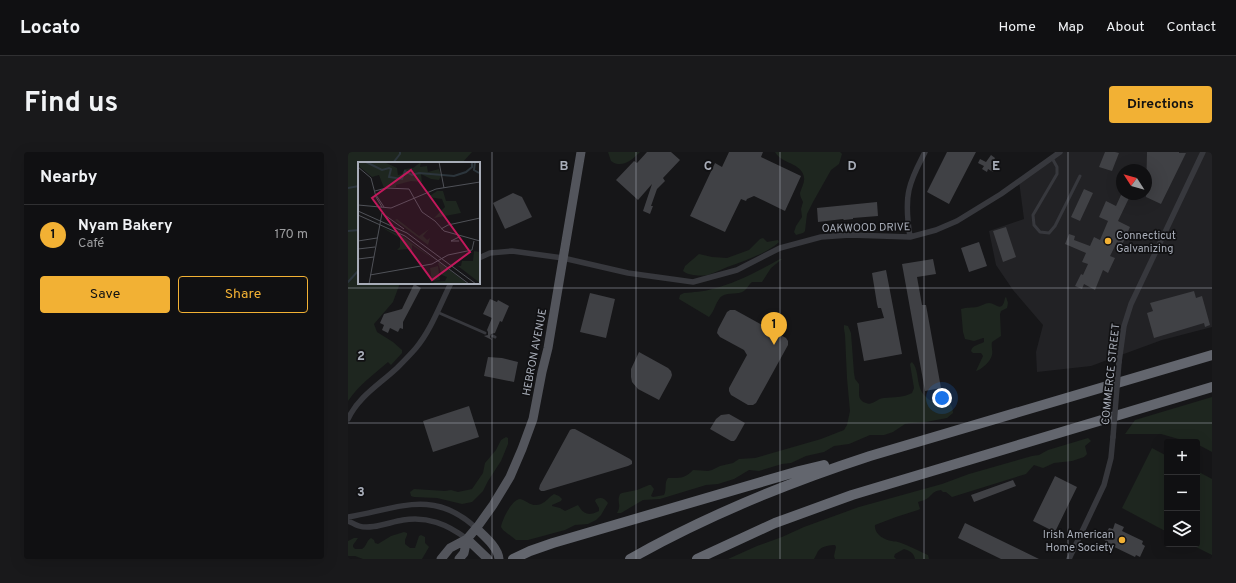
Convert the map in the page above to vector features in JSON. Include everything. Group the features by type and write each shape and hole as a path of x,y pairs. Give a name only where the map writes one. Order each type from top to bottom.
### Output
{"highway":[{"path":"630,559 679,532 737,505 794,482 860,459 1212,355"},
{"path":"697,559 775,523 892,482 1212,388"},
{"path":"513,559 530,551 554,543 799,471 838,462 860,459"}],"main road":[{"name":"HEBRON AVENUE","path":"441,559 450,548 467,539 491,509 505,487 520,455 537,403 548,348 581,152"},
{"path":"476,528 496,551 498,559"},
{"name":"HEBRON AVENUE","path":"459,559 464,553 467,539"},
{"path":"467,539 488,559"}],"street":[{"path":"910,238 908,222 908,191 925,152"},
{"name":"OAKWOOD DRIVE","path":"480,258 490,253 512,251 563,258 628,273 693,282 737,270 780,248 821,237 850,235 910,238 936,230 957,221 1001,194 1060,152"},
{"name":"COMMERCE STREET","path":"1069,559 1104,485 1110,462 1124,330 1131,304 1203,152"},
{"path":"348,419 350,414 369,392 397,368 417,347 432,323 451,284"},
{"path":"348,517 399,506 414,504 428,505 438,506 452,511 463,517 476,528"},
{"path":"348,521 367,527 405,520 431,520 450,528 467,539"}],"lane":[{"path":"1052,158 1057,168 1057,174 1033,215 1034,225 1040,232 1049,233 1055,226 1080,176"},
{"path":"437,312 485,333"}],"shaded area":[{"path":"348,152 472,152 463,162 358,162 358,284 400,284 393,302 374,324 377,332 393,342 402,350 402,353 391,365 388,362 367,380 348,401"},
{"path":"608,152 640,152 627,162 619,164 611,161"},
{"path":"775,152 840,152 842,154 839,164 831,170 807,214 805,231 803,233 796,235 794,232 802,217 801,209 803,202 800,193 804,183 804,178 802,172 796,166 778,156"},
{"path":"1060,152 1212,152 1212,327 1162,340 1091,366 1037,372 1036,352 1043,325 1013,290 996,265 989,231 1024,219 1019,181"},
{"path":"763,238 767,242 778,240 779,242 768,250 708,275 692,275 683,271 685,266 699,254 727,258 749,250"},
{"path":"782,259 771,268 762,282 752,282 742,292 722,296 718,300 709,317 679,299 680,295 684,293 705,291 738,280"},
{"path":"1006,297 1008,303 1007,308 1001,311 1000,314 1001,336 992,342 992,353 990,360 976,371 983,356 981,353 973,353 971,351 974,346 984,342 984,338 974,341 965,339 961,309 977,307 986,303 992,303 1000,307 1004,303"},
{"path":"844,325 848,326 851,333 855,379 859,384 859,395 863,402 870,404 882,398 902,397 912,393 914,388 910,364 912,362 915,367 920,389 927,398 935,401 947,402 952,407 953,413 947,418 905,424 893,432 884,435 870,435 849,444 834,446 824,452 806,456 791,463 782,464 759,471 749,470 734,479 718,484 706,485 660,499 643,500 621,513 617,513 619,508 619,496 622,493 651,485 654,489 651,496 664,495 668,478 679,478 693,470 712,470 720,466 733,463 739,459 755,458 821,439 844,430 847,425 850,411"},
{"path":"1212,397 1212,452 1200,446 1200,439 1178,439 1161,434 1125,434 1135,420"},
{"path":"506,437 508,438 508,444 501,461 483,491 472,502 462,504 437,498 411,496 410,492 414,489 451,490 458,492 472,489 483,473 485,463 496,450 501,440"},
{"path":"1088,438 1091,441 1085,446 1087,454 1084,457 1072,461 1054,463 1043,468 1034,465 1026,474 952,497 941,490 937,491 926,499 918,502 920,509 875,525 876,531 883,538 902,543 913,548 928,555 929,559 915,559 911,552 904,549 895,554 894,557 896,559 835,559 835,545 820,549 814,559 728,559 804,527 859,507 1039,455 1048,450"},
{"path":"1152,448 1164,454 1164,530 1122,508"},
{"path":"1200,473 1212,479 1212,555 1196,547 1200,547"},
{"path":"554,494 562,499 552,506 565,511 578,505 585,513 592,514 599,511 595,501 596,499 603,498 608,503 601,515 596,520 588,524 575,525 565,530 528,540 516,540 501,527 508,510 517,500 520,499 538,505"},
{"path":"404,532 407,533 405,544 410,548 415,548 419,536 421,535 425,537 425,543 429,547 422,559 363,559 355,556 348,556 348,541 354,538 358,538 353,547 355,549 362,549 371,538 378,544 391,536"}],"building":[{"path":"647,152 671,152 680,160 663,178 665,181 657,189 650,214 643,211 652,184 638,200 616,180 634,161 637,163"},
{"path":"729,152 763,152 761,157 801,176 785,211 754,196 746,201 741,199 725,232 690,216 715,163 722,167"},
{"path":"947,152 976,152 949,204 927,192"},
{"path":"1105,152 1119,153 1112,171 1099,167"},
{"path":"1147,152 1186,153 1161,204 1152,200 1152,164 1147,164"},
{"path":"991,155 995,158 991,165 996,167 993,172 988,169 987,172 982,169 984,166 978,163 980,159 986,162"},
{"path":"1084,189 1093,193 1080,221 1071,217"},
{"path":"513,193 522,197 532,217 505,229 493,203"},
{"name":"Connecticut Galvanizing","path":"1119,200 1128,200 1118,221 1130,227 1122,245 1117,242 1110,256 1115,258 1108,273 1103,270 1095,290 1084,284 1082,289 1075,286 1081,274 1083,275 1088,264 1082,262 1086,253 1065,244 1069,234 1075,236 1074,240 1090,246 1094,237 1100,240 1108,221 1099,217 1106,201 1116,206"},
{"path":"877,202 878,216 818,222 817,208"},
{"path":"1006,227 1016,257 1003,262 993,231"},
{"path":"979,242 987,266 969,272 961,248"},
{"path":"933,259 936,274 917,277 922,305 926,305 941,388 925,391 902,264"},
{"path":"886,270 902,354 864,361 857,323 884,318 881,308 878,308 872,273"},
{"path":"414,284 421,288 403,322 403,329 400,328 398,332 390,328 388,333 382,330 384,325 380,323 384,314 402,309"},
{"path":"1194,291 1196,298 1202,296 1210,325 1205,327 1204,323 1154,338 1147,313 1153,311 1150,303"},
{"path":"590,293 615,299 606,338 580,332"},
{"path":"490,299 497,302 498,300 509,306 495,333 491,334 490,337 492,340 484,336 488,335 487,330 492,318 483,314"},
{"path":"730,310 735,310 786,338 788,341 788,345 756,403 753,405 748,405 731,395 729,391 729,388 747,355 744,350 720,337 717,333 727,312"},
{"path":"639,352 671,371 671,378 659,400 638,389 632,382 631,369"},
{"path":"488,357 502,358 518,362 514,382 484,376"},
{"path":"469,406 479,437 433,452 423,421"},
{"path":"729,414 745,423 734,441 731,441 710,429 716,419 721,415"},
{"path":"575,429 630,459 632,464 541,491 539,489 540,485 570,430"},
{"path":"1055,476 1077,487 1055,532 1033,521"},
{"path":"1013,480 1016,486 974,502 971,495"},
{"path":"965,523 1039,559 1001,559 958,538"},
{"name":"Irish American Home Society","path":"1115,523 1124,527 1122,531 1143,541 1142,544 1145,546 1140,557 1136,555 1135,557 1106,543 1103,539 1109,528 1113,529"}],"waterway":[{"path":"394,162 400,152"},
{"path":"348,188 358,186"},
{"path":"348,231 358,230"},
{"path":"348,282 358,271"}],"place":[{"name":"Connecticut Galvanizing","path":"1108,241"},
{"name":"Nyam Bakery","path":"774,345"},
{"name":"Irish American Home Society","path":"1122,540"}]}
